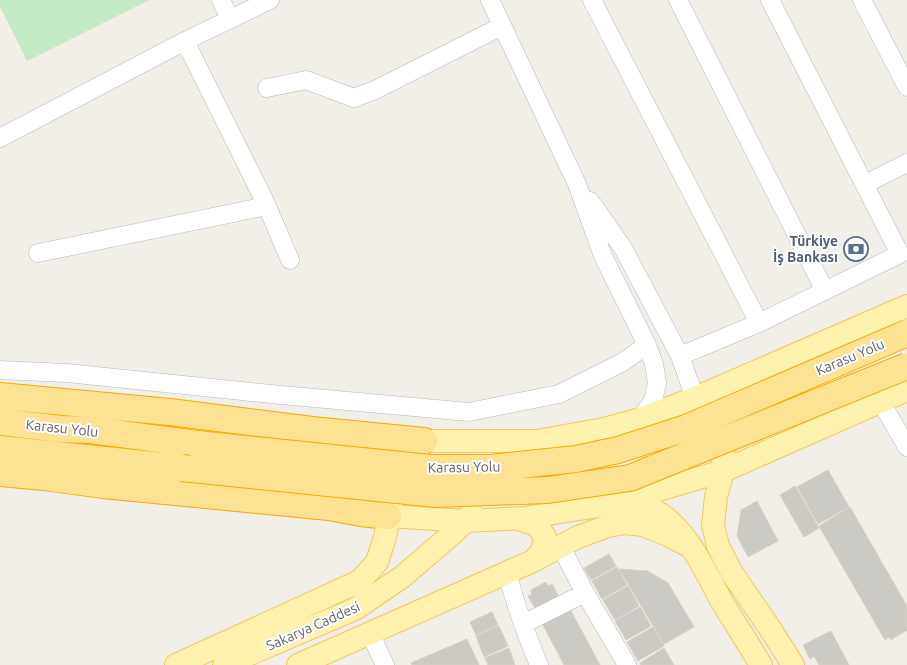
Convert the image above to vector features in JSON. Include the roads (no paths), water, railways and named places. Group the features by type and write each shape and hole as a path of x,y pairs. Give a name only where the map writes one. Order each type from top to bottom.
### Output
{"highway":[{"name":"Karasu Yolu","path":"0,422 61,429 90,430 197,444 430,468 490,468 576,459 618,450 686,428 907,333"},
{"name":"Karasu Yolu","path":"0,449 436,494 548,490 630,478 907,366"},
{"path":"0,396 170,412 312,430 424,441"},
{"path":"0,473 122,487 329,506 360,513 388,516"}],"main road":[{"path":"424,441 537,441 604,429 640,419 695,398 907,306"},
{"path":"388,516 466,521 519,518 611,504 723,471 907,390"},
{"path":"695,398 724,428 723,471 716,497 712,525 718,546 732,573 793,665"},
{"name":"Sakarya Caddesi","path":"176,665 360,581 377,562 385,537 396,477 424,441"},
{"name":"Sakarya Caddesi","path":"224,665 354,609 402,578 466,521 495,482 492,442"},
{"path":"611,504 641,506 658,511 676,527 691,547 762,665"},
{"path":"560,513 558,531 561,547"},
{"path":"519,518 537,525 545,537 542,551 533,561"},
{"path":"298,665 533,561 578,537 608,526 624,523 643,525 691,547"}],"street":[{"path":"221,0 230,19"},
{"path":"0,138 270,0"},
{"path":"490,0 577,184 603,256 647,344 654,364 657,384 653,402 640,419"},
{"path":"592,0 759,323"},
{"path":"678,0 825,291"},
{"path":"680,356 759,323 900,254 770,0"},
{"path":"862,0 907,87"},
{"path":"267,88 306,80 354,98 375,90 502,26"},
{"path":"185,42 266,206 290,260"},
{"path":"865,184 907,163"},
{"path":"577,184 624,248 680,356 695,398"},
{"path":"38,253 266,206"},
{"path":"0,370 67,373 469,412 559,394 623,362 647,344"},
{"path":"881,402 907,447"},
{"path":"561,547 627,665"},
{"path":"508,572 513,595 539,665"},
{"path":"523,624 586,593"},
{"path":"370,633 385,665"}],"place":[{"name":"Türkiye İş Bankası","path":"856,249"}]}
